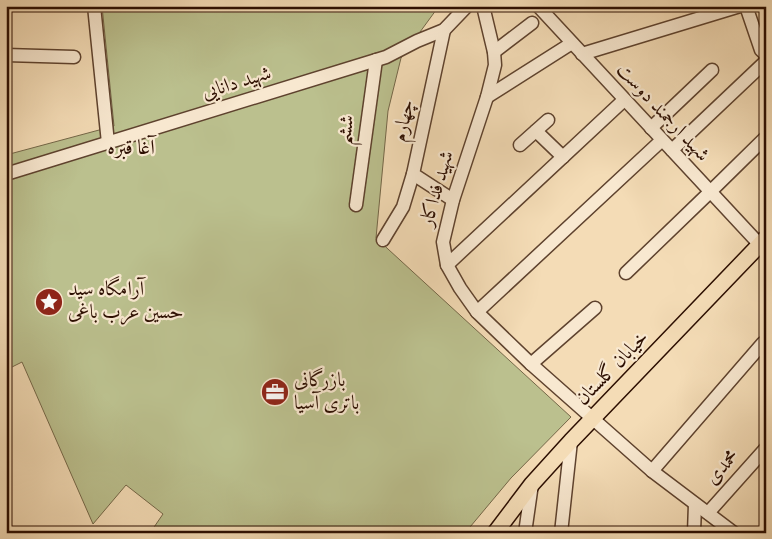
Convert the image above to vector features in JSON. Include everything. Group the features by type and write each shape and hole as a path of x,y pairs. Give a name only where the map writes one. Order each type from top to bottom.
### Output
{"main road":[{"name":"خیابان گلستان","path":"494,533 532,484 571,441 763,242"}],"street":[{"path":"94,6 108,143"},
{"name":"شهید دانایی","path":"6,174 386,57 444,30 467,6"},
{"name":"شهید فداکار","path":"483,6 494,52 494,65 487,96 453,200 442,242 447,265 476,312 531,364 652,471 734,533"},
{"name":"شهید ارجمند دوست","path":"538,6 710,192 763,242"},
{"path":"582,54 740,6"},
{"path":"746,6 761,50 766,55"},
{"path":"494,52 532,23"},
{"name":"چهارم","path":"444,30 413,174 453,200"},
{"path":"487,96 572,43"},
{"path":"6,55 74,57"},
{"name":"ششم","path":"356,205 376,60"},
{"path":"672,150 766,62"},
{"path":"651,128 712,70"},
{"path":"447,265 624,100"},
{"path":"520,146 548,120"},
{"path":"536,131 563,157"},
{"path":"626,273 766,137"},
{"path":"476,312 662,140"},
{"path":"383,240 404,207 413,174"},
{"path":"531,364 595,308"},
{"path":"652,471 763,343"},
{"path":"561,533 571,441"},
{"name":"محمدی","path":"708,513 766,448"},
{"path":"525,533 532,484"},
{"path":"694,533 695,504"}],"green space":[{"name":"آغا قبره","path":"102,6 439,6 401,58 388,111 376,238 571,417 511,478 465,533 150,533 163,514 126,485 93,524 22,362 6,370 6,155 114,126"}],"place":[{"name":"آرامگاه سید حسین عرب باغی","path":"49,302"},
{"name":"بازرگانی باتری آسیا","path":"275,392"}],"district":[{"name":"آغا قبره","path":"131,149"}]}
